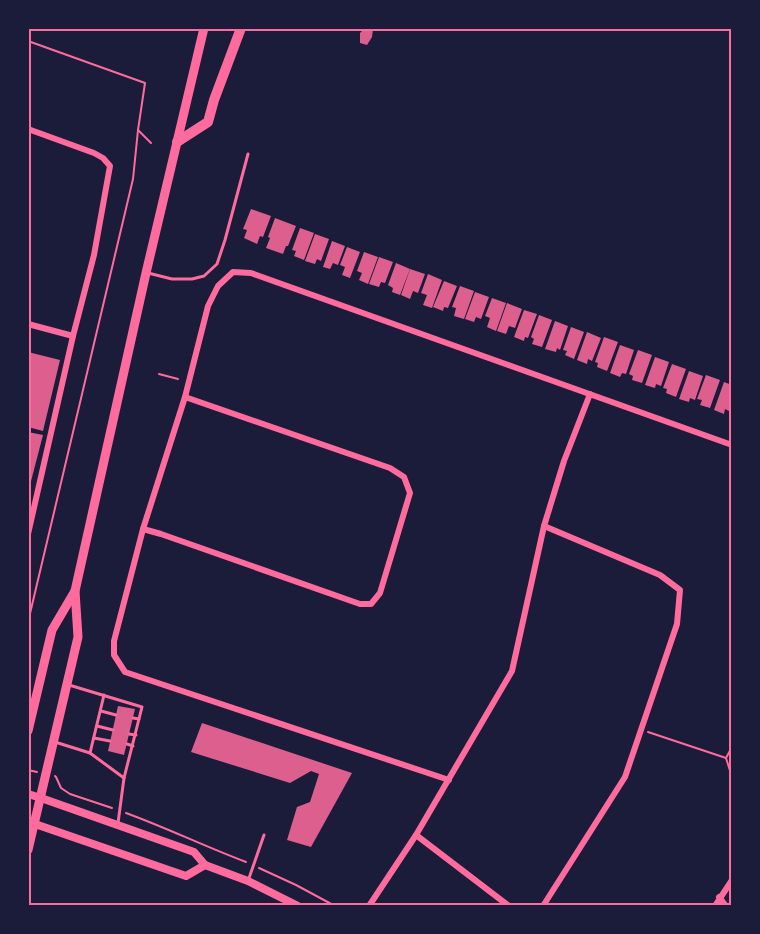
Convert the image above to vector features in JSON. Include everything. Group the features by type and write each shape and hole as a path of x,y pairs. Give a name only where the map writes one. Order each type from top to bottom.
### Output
{"highway":[{"path":"177,142 208,122 241,28"}],"main road":[{"path":"28,850 32,823 78,637 75,591 146,273 204,28"},
{"path":"28,730 52,630 75,591"},
{"path":"28,794 40,798"}],"street":[{"path":"28,129 94,153 110,166 94,255 28,534"},
{"path":"449,780 125,672 114,655 114,641 143,529 184,397 208,306 218,286 232,272 251,273 732,445"},
{"path":"28,324 73,336"},
{"path":"369,906 416,835 512,671 544,526 564,461 590,394"},
{"path":"143,529 360,604 371,604 380,593 410,493 404,477 390,468 184,397"},
{"path":"543,906 625,777 677,624 680,590 660,575 544,526"},
{"path":"40,798 194,852 205,865 248,881 298,906"},
{"path":"32,823 186,876 205,865"},
{"path":"416,835 509,906"},
{"path":"714,906 732,880"},
{"path":"719,897 726,906"}],"lane":[{"path":"146,273 172,279 192,279 204,276 217,264 248,154"},
{"path":"67,684 142,707 124,778 118,825"},
{"path":"90,753 104,695"},
{"path":"100,711 116,715"},
{"path":"133,718 139,719"},
{"path":"97,726 113,730"},
{"path":"129,734 136,735"},
{"path":"94,738 110,741"},
{"path":"54,741 90,753 124,778"},
{"path":"127,744 133,746"},
{"path":"248,881 264,835"}],"path":[{"path":"28,41 145,83 133,178 28,622"},
{"path":"138,130 151,143"},
{"path":"159,374 178,379"},
{"path":"641,730 726,758"},
{"path":"732,747 726,758 732,777"},
{"path":"56,777 61,788 69,794 176,832 218,852 246,862"},
{"path":"267,871 335,906"}],"building":[{"path":"365,28 373,29 372,37 367,45 360,43 360,33"},
{"path":"251,209 271,216 263,237 260,236 257,244 244,238 247,230 243,229"},
{"path":"275,218 296,226 283,254 266,248"},
{"path":"300,228 314,233 304,260 294,256 296,251 292,250"},
{"path":"315,234 329,239 321,261 317,259 315,264 305,261"},
{"path":"332,241 345,246 338,265 333,263 330,269 323,267"},
{"path":"347,247 360,252 350,278 342,275 345,267 340,265"},
{"path":"364,252 378,257 368,284 359,280 362,273 357,271"},
{"path":"379,257 393,262 385,283 381,282 379,287 369,284"},
{"path":"396,263 410,269 400,295 392,292 393,288 388,285"},
{"path":"410,269 425,274 418,293 413,291 410,299 401,295"},
{"path":"428,274 442,280 432,308 423,305 427,295 421,293"},
{"path":"444,281 457,286 448,308 444,307 443,311 433,307"},
{"path":"460,286 474,291 464,319 454,316 456,308 452,307"},
{"path":"475,292 489,297 481,319 476,317 474,322 465,319"},
{"path":"492,298 506,303 496,331 487,327 490,318 485,316"},
{"path":"507,303 522,309 515,328 509,326 506,334 497,331"},
{"path":"524,310 537,314 528,338 525,337 524,341 514,337"},
{"path":"539,315 552,320 542,347 532,344 534,339 531,337"},
{"path":"555,321 568,326 560,350 557,348 556,352 545,349"},
{"path":"571,327 584,332 574,359 565,355 567,351 563,350"},
{"path":"587,332 601,338 592,361 588,359 587,364 577,360"},
{"path":"604,337 618,342 607,371 597,367 598,363 595,362"},
{"path":"620,345 634,350 626,374 622,373 620,377 610,373"},
{"path":"638,350 652,355 642,383 632,380 633,376 629,374"},
{"path":"28,352 60,360 43,431 28,427"},
{"path":"655,357 669,362 661,386 656,384 655,388 645,385"},
{"path":"672,364 686,369 676,397 666,393 667,389 663,388"},
{"path":"689,371 703,376 695,400 690,398 689,402 679,399"},
{"path":"706,375 720,380 710,408 700,405 702,400 697,399"},
{"path":"724,382 732,385 732,405 729,411 725,409 724,414 714,410"},
{"path":"28,432 43,435 29,489 28,489"},
{"path":"118,706 135,709 124,755 108,751"},
{"path":"202,723 352,773 311,847 287,840 297,807 310,802 319,774 311,771 290,783 191,752"}]}
